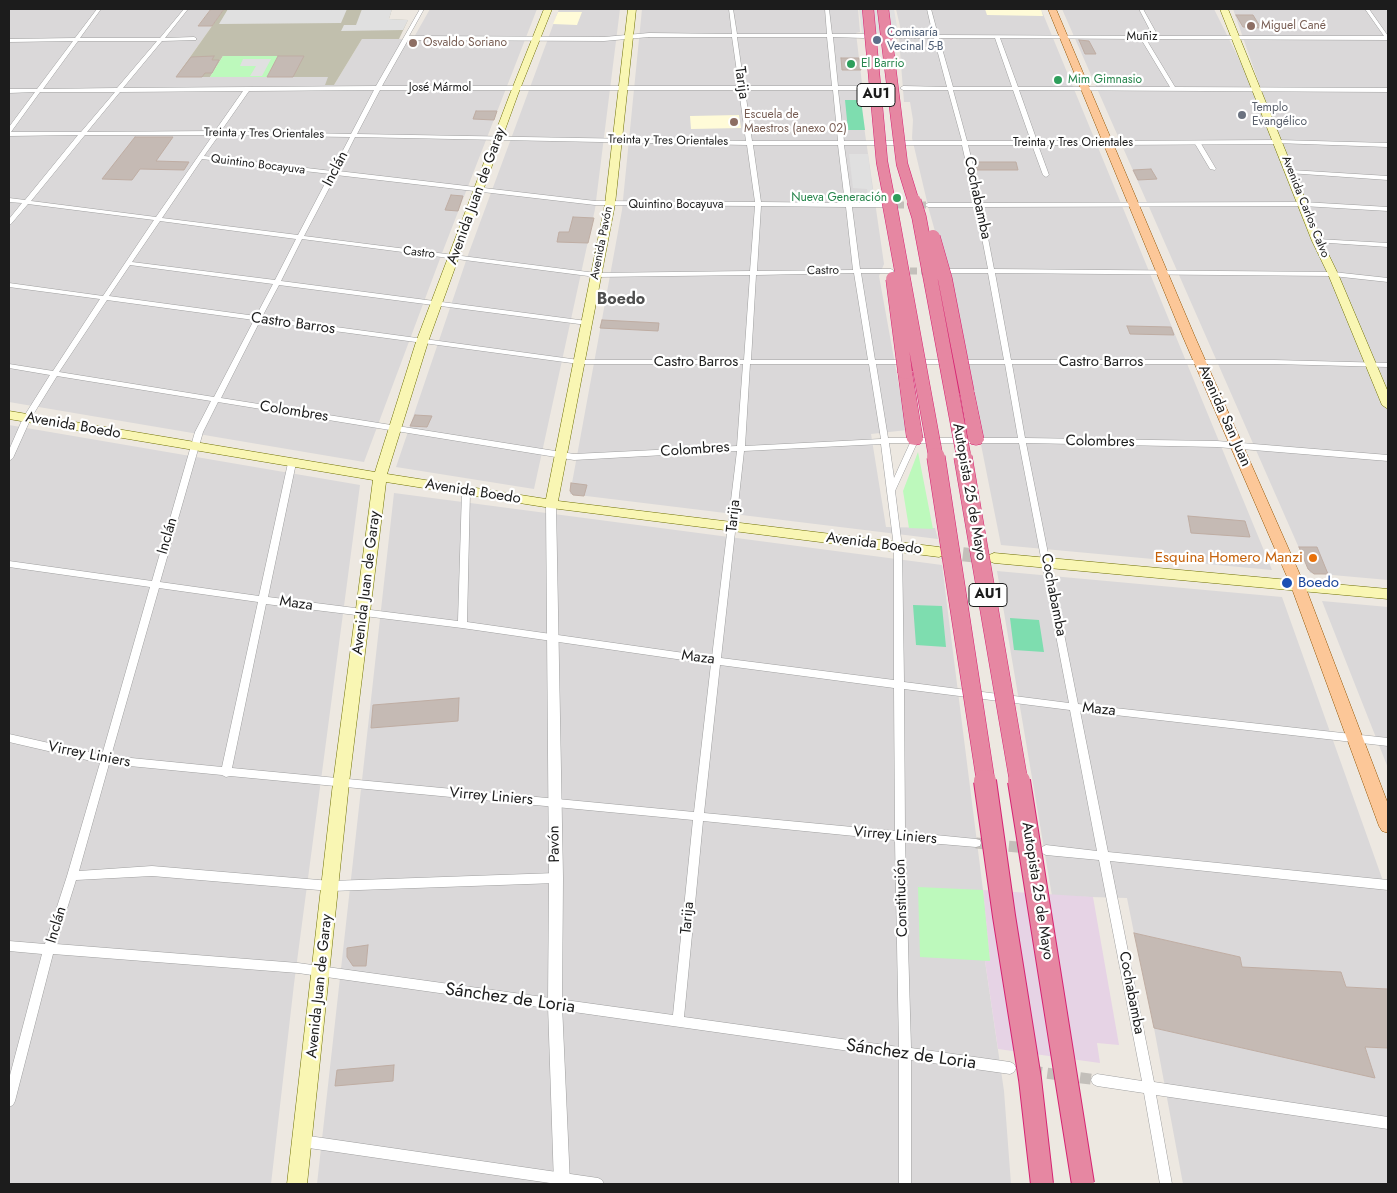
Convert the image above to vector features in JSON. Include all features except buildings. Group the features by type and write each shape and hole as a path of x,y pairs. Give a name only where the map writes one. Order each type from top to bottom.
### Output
{"highway":[{"name":"Autopista 25 de Mayo","path":"868,9 886,181 928,408 954,574 1030,1079 1042,1184"},
{"name":"Autopista 25 de Mayo","path":"884,9 902,164 923,211 1012,737 1083,1184"},
{"path":"886,181 888,246 915,440"},
{"path":"923,211 931,230 945,279 976,440"}],"main road":[{"name":"Avenida Juan de Garay","path":"297,1184 342,783 380,477 422,342 455,258 497,138 548,9"},
{"name":"Avenida Pavón","path":"551,504 610,204 632,9"},
{"name":"Avenida San Juan","path":"1052,9 1084,89 1298,586 1388,826"},
{"name":"Avenida Carlos Calvo","path":"1224,9 1272,129 1274,142 1291,172 1317,241 1333,274 1388,405"},
{"name":"Avenida Boedo","path":"9,415 292,463 551,504 939,552"},
{"path":"994,558 1388,594"}],"street":[{"path":"9,133 99,9"},
{"path":"9,223 159,39 186,9"},
{"name":"Inclán","path":"9,1101 49,949 106,760 194,446 333,174 422,9"},
{"name":"Tarija","path":"678,1022 698,817 718,660 741,448 758,205 731,9"},
{"name":"Constitución","path":"827,9 848,205 885,441 898,547 900,836 906,1054 905,1184"},
{"name":"Cochabamba","path":"929,9 965,143 979,205 1022,440 1149,1087 1166,1184"},
{"path":"1140,9 1156,36"},
{"path":"1367,9 1388,39"},
{"path":"406,38 537,39 864,36"},
{"name":"Muñiz","path":"896,36 1156,36 1388,39"},
{"path":"998,36 1046,175"},
{"path":"1143,36 1173,88"},
{"path":"9,40 194,39"},
{"name":"José Mármol","path":"9,91 624,87 871,88"},
{"path":"903,88 1388,90"},
{"path":"9,458 26,418 54,374 247,89"},
{"name":"Treinta y Tres Orientales","path":"9,133 217,133 750,143 1274,142 1388,145"},
{"path":"1197,142 1212,169"},
{"name":"Quintino Bocayuva","path":"201,158 610,204 883,205"},
{"path":"1291,172 1388,178"},
{"name":"Castro","path":"9,200 596,275 891,271"},
{"path":"923,211 979,205 1303,204 1388,209"},
{"path":"1317,241 1388,245"},
{"path":"128,263 587,323"},
{"path":"947,271 1333,274 1388,280"},
{"name":"Castro Barros","path":"9,286 579,362 1201,362 1371,363 1388,365"},
{"name":"Colombres","path":"9,366 560,455 592,457 915,440 1022,440 1238,446 1388,458"},
{"path":"892,491 915,440"},
{"path":"226,774 292,463"},
{"path":"462,625 466,491"},
{"name":"Pavón","path":"551,504 556,878 554,1005 562,1182"},
{"name":"Maza","path":"9,564 264,600 1074,708 1388,742"},
{"name":"Virrey Liniers","path":"9,738 106,760 226,774 342,783 976,843"},
{"path":"1046,850 1388,885"},
{"path":"72,876 152,871 331,886 556,878"},
{"name":"Sánchez de Loria","path":"9,946 298,968 1010,1068"},
{"path":"1097,1080 1388,1123"},
{"path":"302,1141 562,1182 598,1184"}],"shaded area":[{"path":"9,9 211,9 198,25 212,26 176,77 329,77 326,85 334,85 362,39 413,39 430,9 537,9 444,248 364,462 9,402"},
{"path":"224,9 392,9 389,19 408,20 399,39 362,39 334,85 325,85 328,77 267,77 278,56 223,56 210,77 176,77"},
{"path":"228,9 347,9 341,23 219,24"},
{"path":"362,9 392,9 389,19 408,20 403,30 341,31 344,25 356,25"},
{"path":"559,9 620,9 595,209 534,489 396,467 468,255"},
{"path":"642,9 858,9 860,32 856,33 863,92 859,92 884,264 879,276 907,430 871,434 886,527 935,528 938,539 570,494 622,210"},
{"path":"859,9 894,9 898,33 862,33"},
{"path":"896,9 1041,9 1272,570 1001,545 947,274 912,138 913,120 910,102 904,102 899,39 903,39"},
{"path":"985,9 1041,9 1043,16 987,15"},
{"path":"1062,9 1214,9 1277,135 1233,9 1388,9 1388,143 1321,142 1388,145 1388,580 1310,573"},
{"path":"558,12 582,12 577,25 553,24"},
{"path":"243,59 271,59 262,76 250,76 256,66 240,66"},
{"path":"739,115 741,128 691,129 690,116"},
{"path":"849,154 868,154 874,201 869,201 867,189 853,188"},
{"path":"9,425 360,485 294,984 271,1184 9,1184"},
{"path":"394,493 942,565 983,890 990,961 985,961 1004,1091 1011,1184 317,1184"},
{"path":"997,571 1282,597 1388,895 1388,989 1346,987 1341,972 1242,968 1240,957 1134,933 1127,898 1052,896"},
{"path":"1322,601 1388,607 1388,768"},
{"path":"983,890 1093,897 1119,1045 1097,1043 1100,1063 998,1049 985,961 990,961"},
{"path":"1154,1028 1374,1077 1365,1047 1388,1048 1388,1184 1183,1184"}],"green space":[{"path":"223,56 278,56 267,77 210,77"},
{"path":"845,100 861,100 865,130 848,130"},
{"path":"918,452 933,529 909,528 903,491"},
{"path":"913,605 942,606 946,647 916,645"},
{"path":"1010,618 1039,620 1044,652 1014,650"},
{"path":"918,887 983,890 990,961 920,957"}],"tunnel":[{"path":"886,205 928,205"},
{"path":"899,271 933,271"},
{"path":"942,552 988,557"},
{"path":"976,843 1028,848"},
{"path":"1031,1071 1097,1080"}],"place":[{"name":"Miguel Cané","path":"1251,26"},
{"name":"Comisaría Vecinal 5-B","path":"877,40"},
{"name":"Osvaldo Soriano","path":"413,43"},
{"name":"El Barrio","path":"851,64"},
{"name":"Mim Gimnasio","path":"1058,80"},
{"name":"Templo Evangélico","path":"1242,115"},
{"name":"Escuela de Maestros (anexo 02)","path":"734,122"},
{"name":"Nueva Generación","path":"897,198"},
{"name":"Esquina Homero Manzi","path":"1313,558"},
{"name":"Boedo","path":"1287,583"}],"district":[{"name":"Boedo","path":"621,300"}]}
